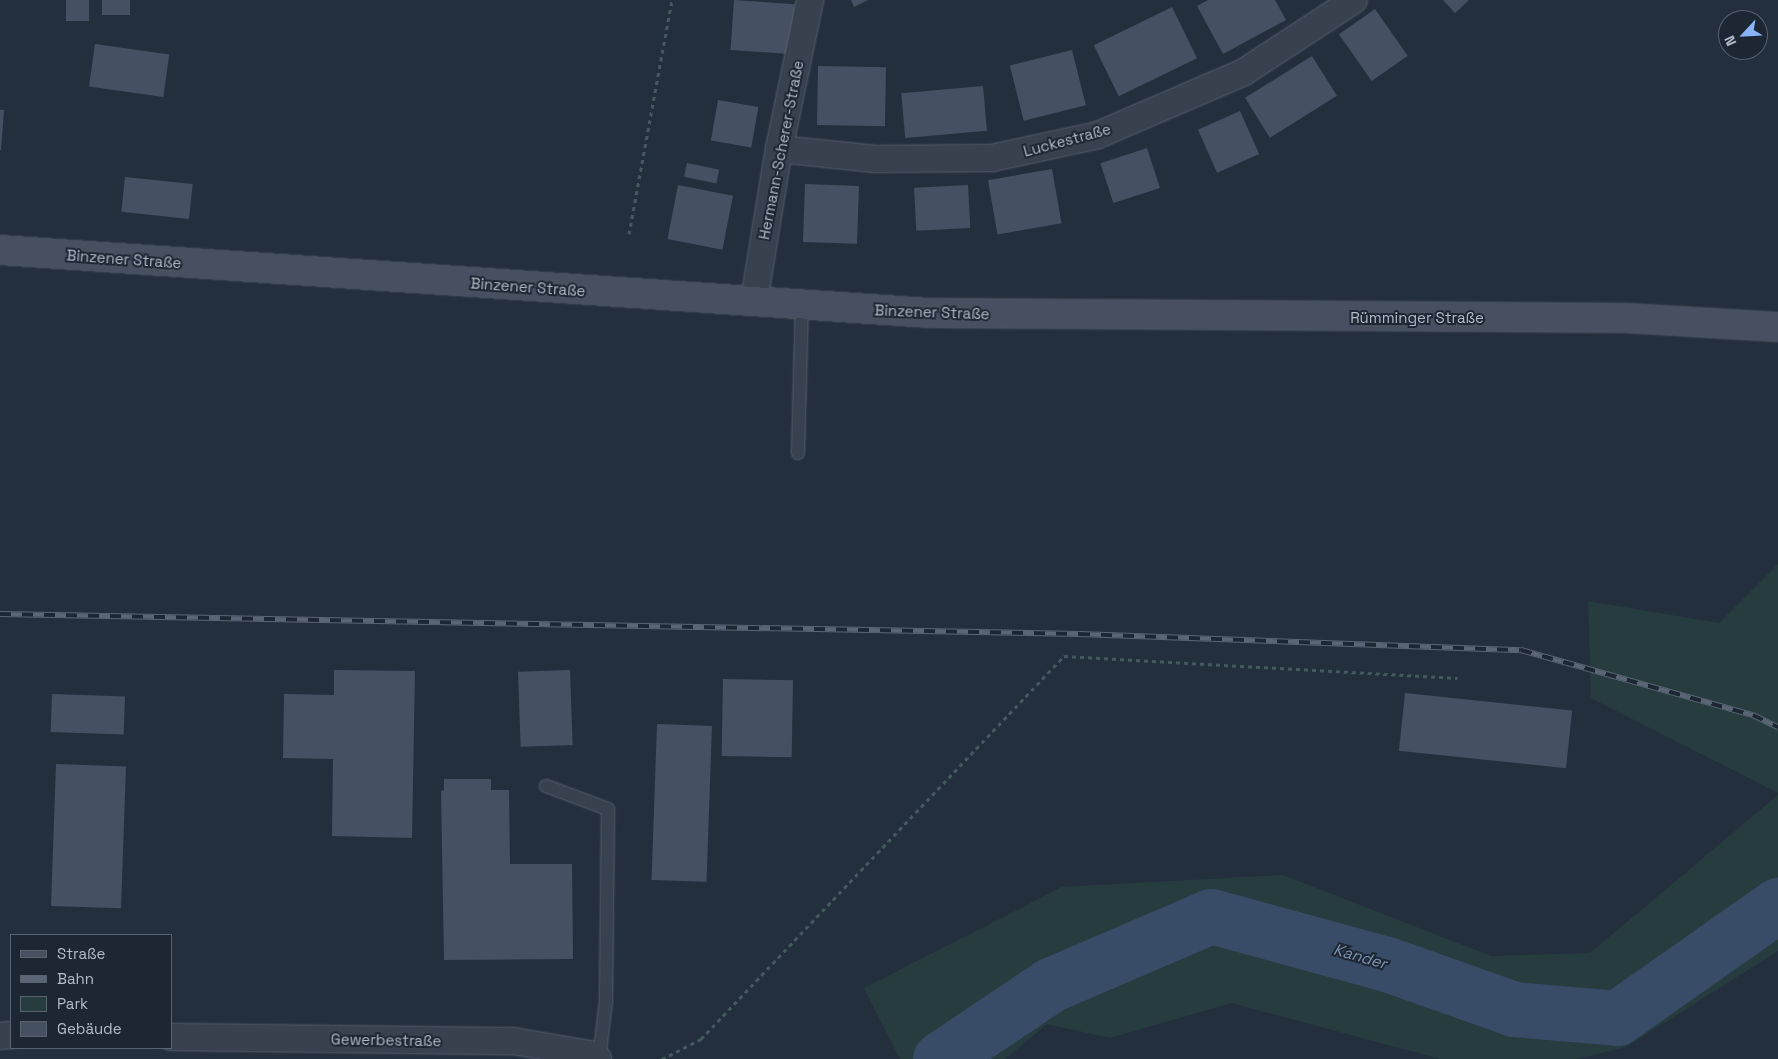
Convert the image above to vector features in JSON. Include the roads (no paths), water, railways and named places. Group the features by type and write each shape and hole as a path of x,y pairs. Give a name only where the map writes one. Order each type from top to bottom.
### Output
{"main road":[{"name":"Binzener Straße","path":"0,250 754,301 802,306 1056,316"},
{"name":"Rümminger Straße","path":"1056,316 1626,318 1778,327"}],"street":[{"name":"Hermann-Scherer-Straße","path":"754,301 778,149 810,0"},
{"name":"Luckestraße","path":"778,149 875,159 992,158 1098,135 1244,72 1354,0"},
{"name":"Gewerbestraße","path":"172,1037 513,1041 595,1055 599,1059"}],"lane":[{"path":"798,452 802,306"},
{"path":"546,786 608,809 606,1001 599,1059"}],"waterway":[{"name":"Kander","path":"940,1059 1050,985 1211,916 1387,964 1514,1009 1617,1018 1778,905"}],"railway":[{"path":"0,614 1079,634 1521,650 1753,715 1778,727"}]}
